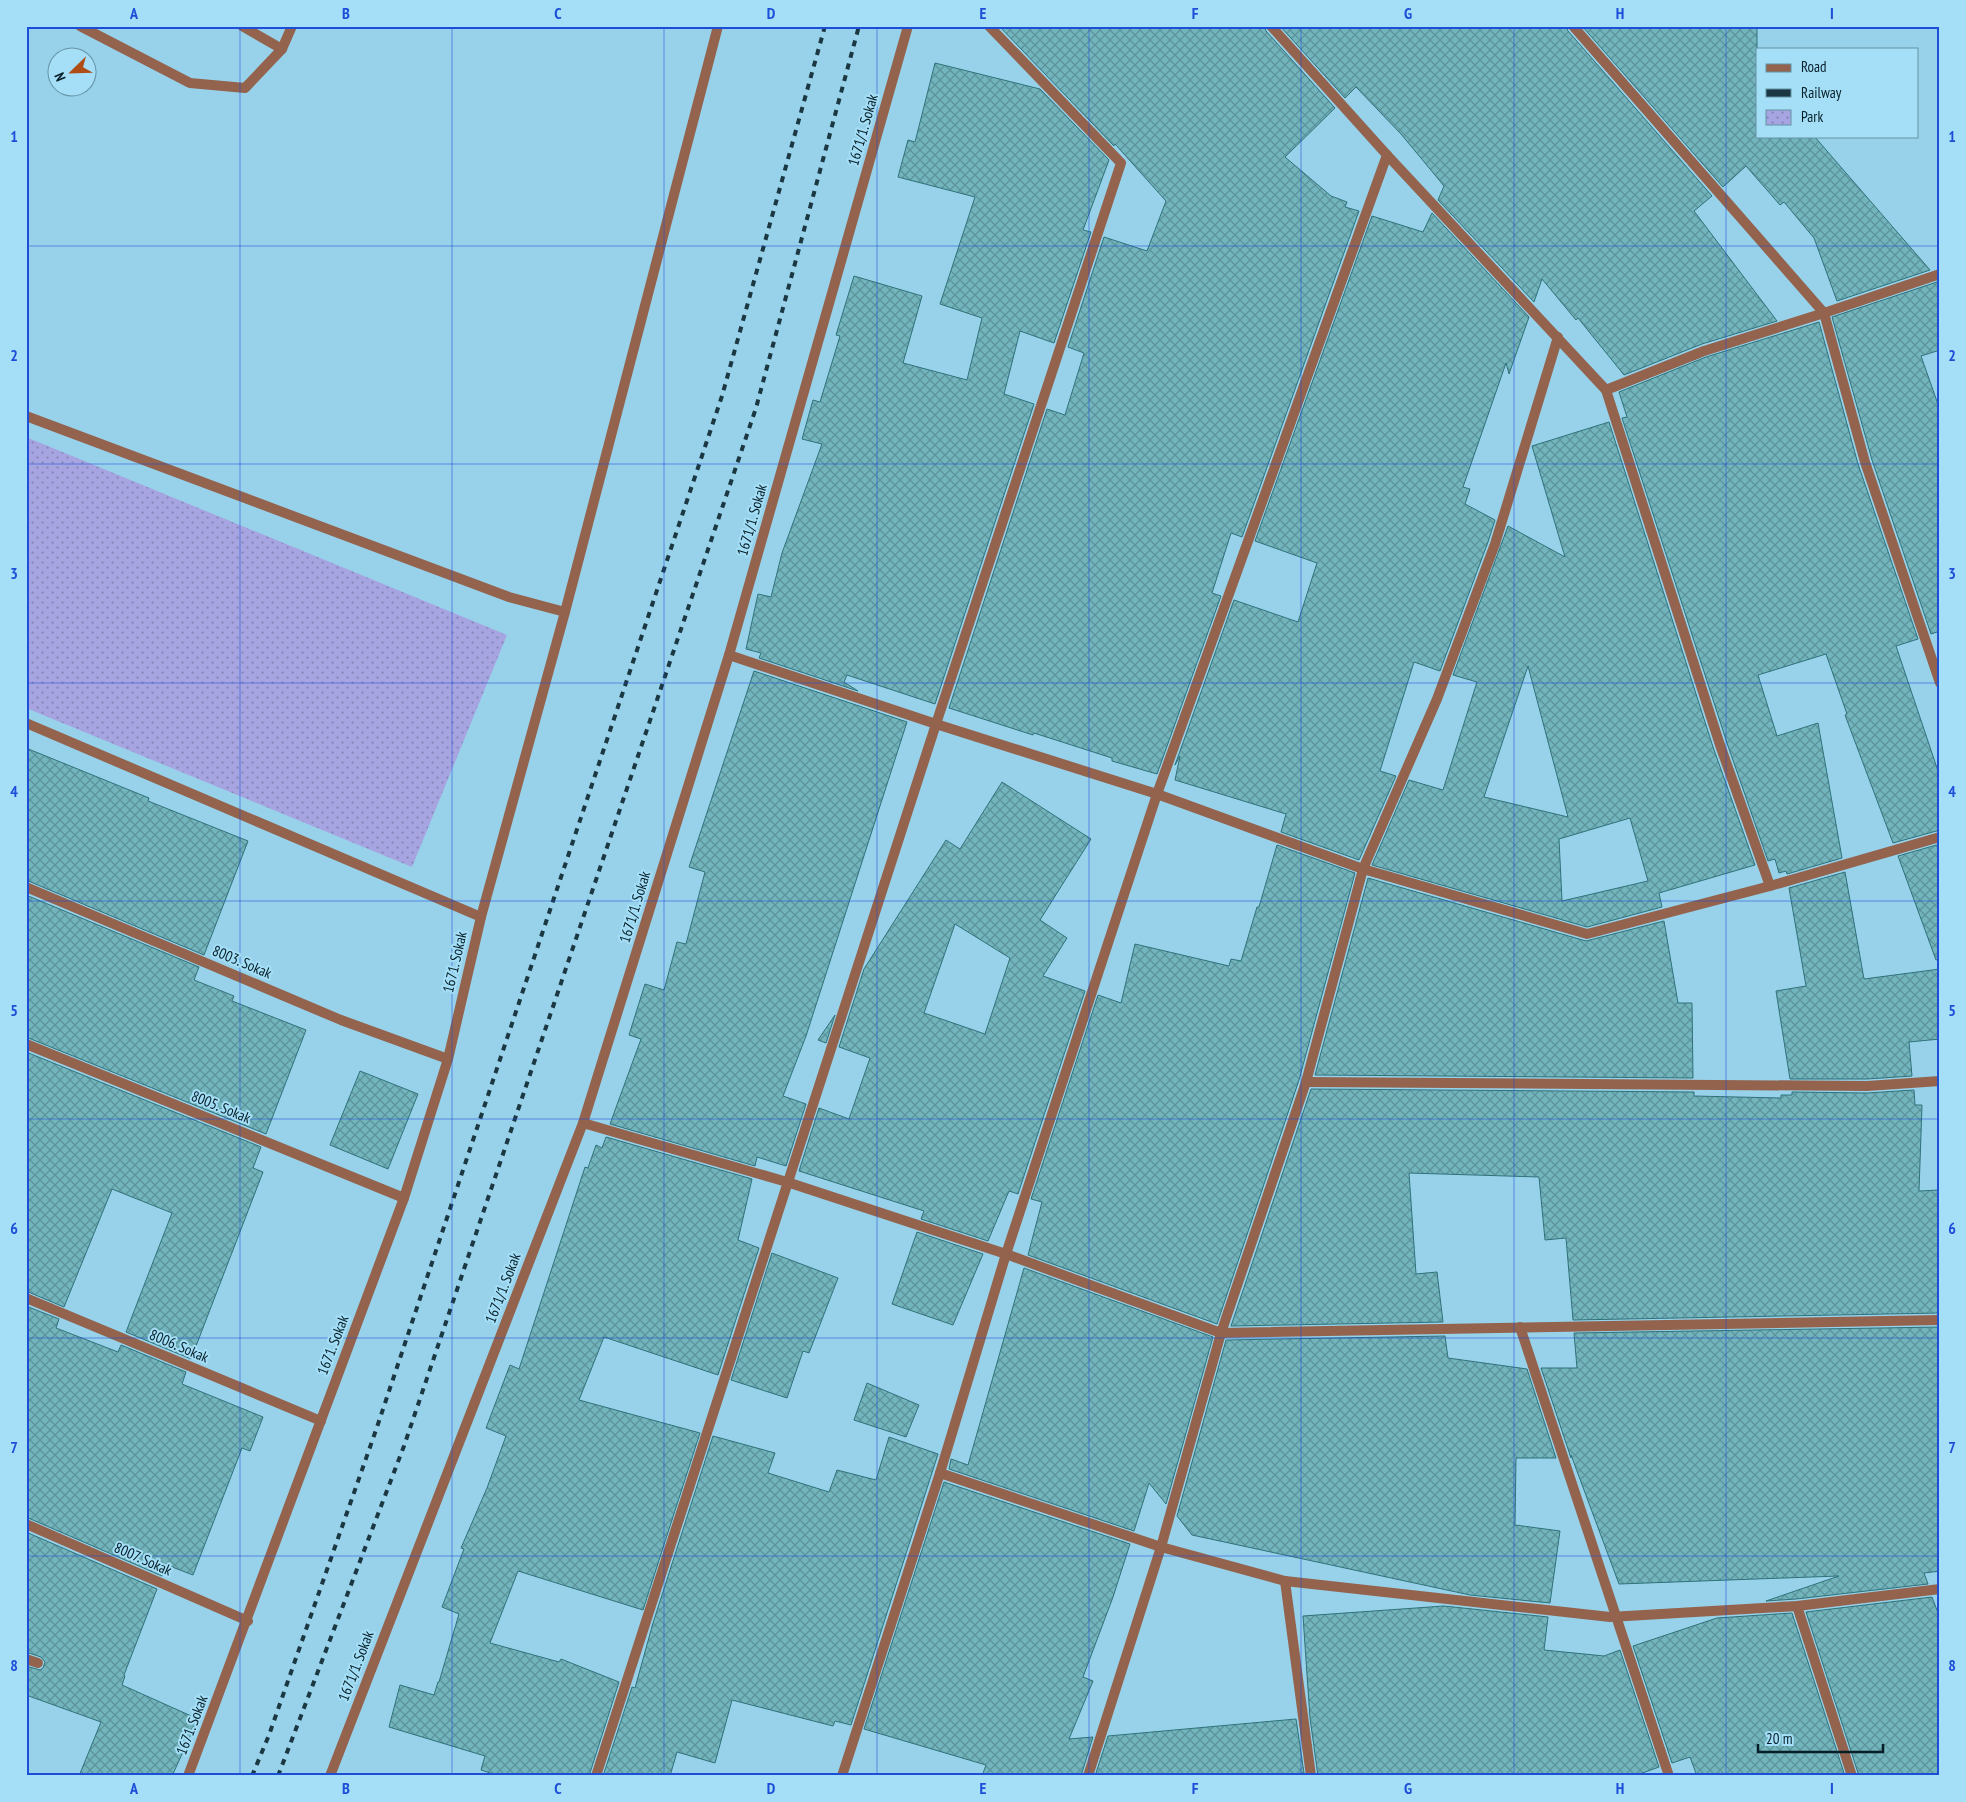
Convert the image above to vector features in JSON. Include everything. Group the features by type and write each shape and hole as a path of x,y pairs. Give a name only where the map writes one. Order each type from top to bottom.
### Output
{"street":[{"path":"80,26 190,83 245,88 282,49 292,26"},
{"path":"242,26 282,49"},
{"name":"1671. Sokak","path":"188,1776 248,1621 320,1421 404,1198 448,1059 481,917 565,612 718,26"},
{"name":"1671/1. Sokak","path":"330,1776 583,1122 729,655 908,26"},
{"path":"596,1776 936,724 1121,163 989,26"},
{"path":"1271,26 1387,155 1606,390 1720,745 1770,886"},
{"path":"1573,26 1824,314 1865,462 1940,683"},
{"path":"842,1776 940,1473 1006,1254 1156,794 1387,155"},
{"path":"1606,390 1704,351 1824,314 1940,274"},
{"path":"1088,1776 1161,1548 1221,1333 1306,1082 1363,869 1437,699 1494,544 1558,337"},
{"path":"26,416 508,597 565,612"},
{"path":"729,655 936,724 1156,794 1363,869 1587,934 1770,886 1940,836"},
{"path":"26,723 481,917"},
{"name":"8003. Sokak","path":"26,887 341,1020 448,1059"},
{"name":"8005. Sokak","path":"26,1044 404,1198"},
{"path":"1306,1082 1867,1086 1940,1081"},
{"path":"583,1122 787,1182 1006,1254 1221,1333 1940,1320"},
{"name":"8006. Sokak","path":"26,1298 320,1421"},
{"path":"1520,1328 1670,1776"},
{"path":"940,1473 1161,1548 1285,1581 1616,1616 1797,1606 1940,1589"},
{"name":"8007. Sokak","path":"26,1524 248,1621"},
{"path":"1285,1581 1311,1776"},
{"path":"1797,1606 1852,1776"},
{"path":"26,1659 38,1663"}],"green space":[{"path":"26,437 507,635 412,867 26,708"}],"building":[{"path":"999,26 1264,26 1266,31 1335,108 1285,157 1331,196 1347,202 1345,207 1359,211 1242,537 1231,533 1212,593 1221,596 1157,774 1112,761 1112,758 1034,733 1033,735 949,708 1047,409 1065,415 1084,353 1068,347 1104,237 1147,251 1166,201 1115,144 1114,146"},
{"path":"1280,26 1566,26 1568,31 1712,196 1694,211 1777,321 1702,344 1624,375 1578,318 1576,320 1542,279 1534,302 1438,200 1444,186 1401,134 1356,87 1345,98"},
{"path":"1582,26 1757,26 1756,138 1816,138 1930,270 1837,301 1814,238 1784,202 1780,205 1746,166 1723,187"},
{"path":"935,63 1040,89 1109,160 1083,230 1091,232 1054,343 1020,331 1004,394 1034,404 935,704 847,675 844,682 858,691 759,658 761,653 746,649 758,594 771,597 782,553 822,444 802,439 813,400 820,402 840,336 836,335 854,276 922,296 903,363 967,380 982,318 940,304 975,197 898,177 908,140 915,142"},
{"path":"1432,213 1529,317 1509,374 1506,363 1463,487 1470,489 1465,504 1495,520 1440,671 1414,662 1380,771 1396,776 1359,860 1281,832 1286,814 1175,780 1180,756 1175,765 1234,600 1298,622 1317,563 1255,541 1372,216 1423,232"},
{"path":"1940,281 1940,350 1921,356 1940,410 1940,631 1931,634 1872,460 1832,317"},
{"path":"1819,322 1858,464 1918,639 1896,646 1940,777 1940,830 1893,843 1845,715 1847,714 1826,654 1758,675 1777,736 1818,723 1842,858 1787,874 1786,871 1779,873 1775,859 1768,861 1727,743 1622,418 1627,417 1619,392 1706,357"},
{"path":"1609,422 1713,747 1755,865 1659,893 1662,907 1587,927 1372,865 1409,780 1443,790 1477,682 1453,675 1508,526 1565,557 1532,446","holes":["1528,666 1568,817 1484,797","1630,818 1648,881 1562,901 1559,839"]},
{"path":"754,671 907,722 806,1036 783,1096 806,1104 786,1166 757,1157 755,1166 610,1124 641,1039 629,1035 645,984 664,990 677,942 686,944 705,872 689,867"},
{"path":"26,748 149,798 148,801 248,841 204,955 26,880"},
{"path":"1002,782 1091,839 1040,920 1067,938 1043,976 1085,991 1018,1194 1009,1191 988,1241 921,1219 924,1211 799,1171 819,1108 849,1119 870,1058 839,1047 864,969 946,840 960,849","holes":["955,924 1010,958 985,1034 924,1013"]},
{"path":"1940,844 1940,959 1936,960 1898,856"},
{"path":"1277,845 1355,873 1299,1080 1217,1324 1028,1255 1042,1202 1031,1199 1098,995 1121,1003 1135,944 1229,966 1231,959 1241,961"},
{"path":"1845,872 1864,979 1940,969 1940,1039 1909,1042 1912,1076 1867,1079 1790,1079 1776,991 1806,986 1789,888"},
{"path":"1368,878 1586,941 1664,921 1678,1003 1692,1003 1693,1078 1315,1075"},
{"path":"26,895 199,967 194,980 234,996 232,1001 306,1030 266,1134 26,1037"},
{"path":"835,1015 826,1043 818,1040"},
{"path":"26,1052 261,1147 253,1168 263,1172 191,1359 126,1332 172,1213 112,1189 64,1307 26,1291"},
{"path":"360,1071 418,1094 388,1169 330,1145"},
{"path":"1311,1089 1694,1092 1694,1096 1781,1098 1781,1095 1792,1095 1792,1092 1867,1093 1914,1090 1915,1105 1922,1105 1919,1191 1940,1190 1940,1313 1573,1320 1566,1238 1545,1240 1539,1177 1409,1173 1416,1274 1437,1272 1443,1322 1231,1326"},
{"path":"606,1137 752,1179 738,1240 759,1248 718,1375 604,1337 579,1400 700,1433 643,1610 518,1571 490,1643 559,1662 561,1659 619,1682 589,1776 499,1776 481,1770 485,1756 389,1727 400,1685 434,1695 439,1682 459,1614 442,1607 464,1549 461,1548 487,1488 506,1436 486,1428 510,1365 519,1369 585,1167 588,1168 596,1145 602,1148"},
{"path":"917,1232 983,1254 953,1325 892,1304"},
{"path":"772,1253 838,1278 809,1353 803,1351 787,1398 731,1380"},
{"path":"1024,1268 1213,1337 1166,1504 1149,1483 1134,1531 949,1469 951,1459 968,1465"},
{"path":"26,1306 59,1319 56,1328 118,1352 121,1345 186,1372 182,1384 263,1417 250,1451 242,1448 193,1575 167,1565 162,1576 26,1517"},
{"path":"1940,1327 1940,1571 1924,1573 1928,1584 1766,1601 1839,1576 1619,1584 1571,1455 1571,1458 1541,1368 1577,1368 1574,1333"},
{"path":"1445,1336 1448,1358 1527,1369 1556,1458 1516,1458 1515,1525 1560,1531 1550,1603 1470,1595 1192,1535 1177,1516 1226,1340"},
{"path":"867,1383 919,1405 906,1437 854,1420"},
{"path":"713,1436 775,1453 768,1473 829,1492 837,1470 876,1480 889,1437 938,1454 851,1725 835,1721 833,1726 732,1700 715,1763 677,1752 670,1776 603,1776 632,1687 635,1688 653,1623"},
{"path":"944,1482 1130,1544 1113,1597 1083,1677 1093,1681 1069,1739 1093,1737 1081,1776 982,1776 986,1765 864,1729"},
{"path":"26,1532 157,1589 124,1675 122,1685 198,1719 172,1776 79,1776 101,1722 26,1695 26,1666 40,1670 45,1662 41,1657 26,1652"},
{"path":"1932,1597 1940,1618 1940,1776 1859,1776 1806,1612"},
{"path":"1444,1606 1548,1617 1544,1650 1604,1656 1620,1650 1659,1767 1634,1776 1318,1776 1310,1718 1303,1616"},
{"path":"1792,1613 1845,1776 1697,1776 1690,1757 1672,1763 1633,1646 1717,1618"},
{"path":"1296,1719 1304,1773 1268,1776 1095,1776 1108,1736"}],"railway":[{"path":"252,1776 269,1735 376,1430 722,396 825,26"},
{"path":"278,1776 404,1446 756,408 859,26"}]}
